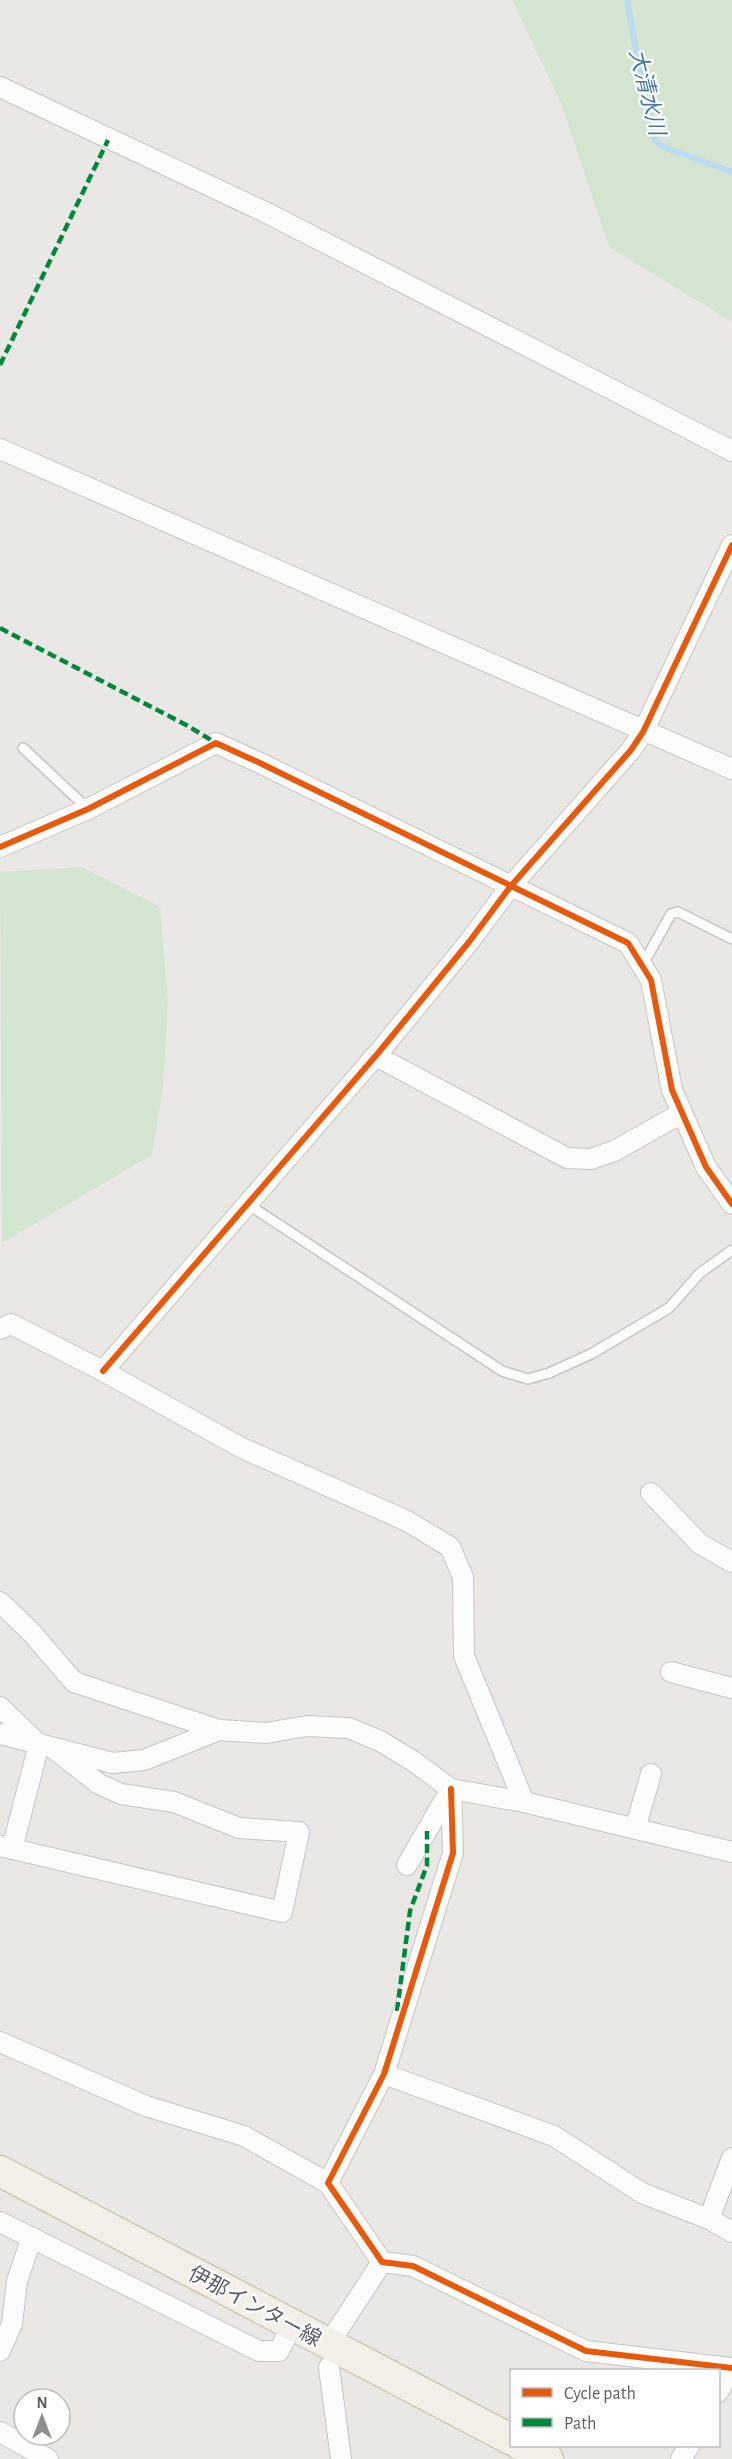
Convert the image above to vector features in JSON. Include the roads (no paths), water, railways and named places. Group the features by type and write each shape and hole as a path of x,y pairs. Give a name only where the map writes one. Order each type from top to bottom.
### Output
{"main road":[{"name":"伊那インター線","path":"0,2171 292,2325 328,2356 510,2439"},
{"path":"526,2447 548,2459"}],"street":[{"path":"0,87 267,213 732,451"},
{"path":"0,449 732,769"},
{"path":"103,1371 376,1056 469,942 510,887 618,766 643,732 732,545"},
{"path":"0,847 88,809 216,744 260,763 628,943 651,980 672,1090 706,1167 732,1204"},
{"path":"376,1056 567,1158 591,1159 614,1151 682,1113"},
{"path":"4,1324 103,1371 242,1448 406,1521 450,1547 463,1577 464,1656 524,1802"},
{"path":"651,1493 700,1544 732,1562"},
{"path":"0,1602 31,1632 74,1682 219,1730 266,1733 307,1726 349,1728 380,1741 413,1761 451,1789 524,1802 732,1852"},
{"path":"671,1672 732,1688"},
{"path":"0,1707 46,1746 99,1784 121,1794 174,1802 239,1828 299,1832 282,1912 6,1847 46,1746"},
{"path":"0,1734 114,1763 144,1760 219,1730"},
{"path":"635,1829 651,1774"},
{"path":"407,1865 451,1789"},
{"path":"328,2183 384,2074 453,1853 451,1789"},
{"path":"0,2042 146,2106 244,2136 328,2183 382,2262 413,2266 586,2351 732,2368 720,2389"},
{"path":"384,2074 554,2136 642,2193 709,2219 732,2232"},
{"path":"709,2219 732,2158"},
{"path":"0,2222 259,2351 279,2351 292,2325"},
{"path":"0,2351 12,2324 17,2281 32,2237"},
{"path":"341,2459 328,2356 382,2262"},
{"path":"0,2432 48,2459"}],"lane":[{"path":"23,748 88,809"},
{"path":"642,966 670,914 678,912 732,939"},
{"path":"249,1205 502,1371 528,1379 549,1373 591,1354 669,1308 700,1273 732,1250"}],"waterway":[{"name":"大清水川","path":"627,0 650,129 655,140 663,147 732,172"}]}
